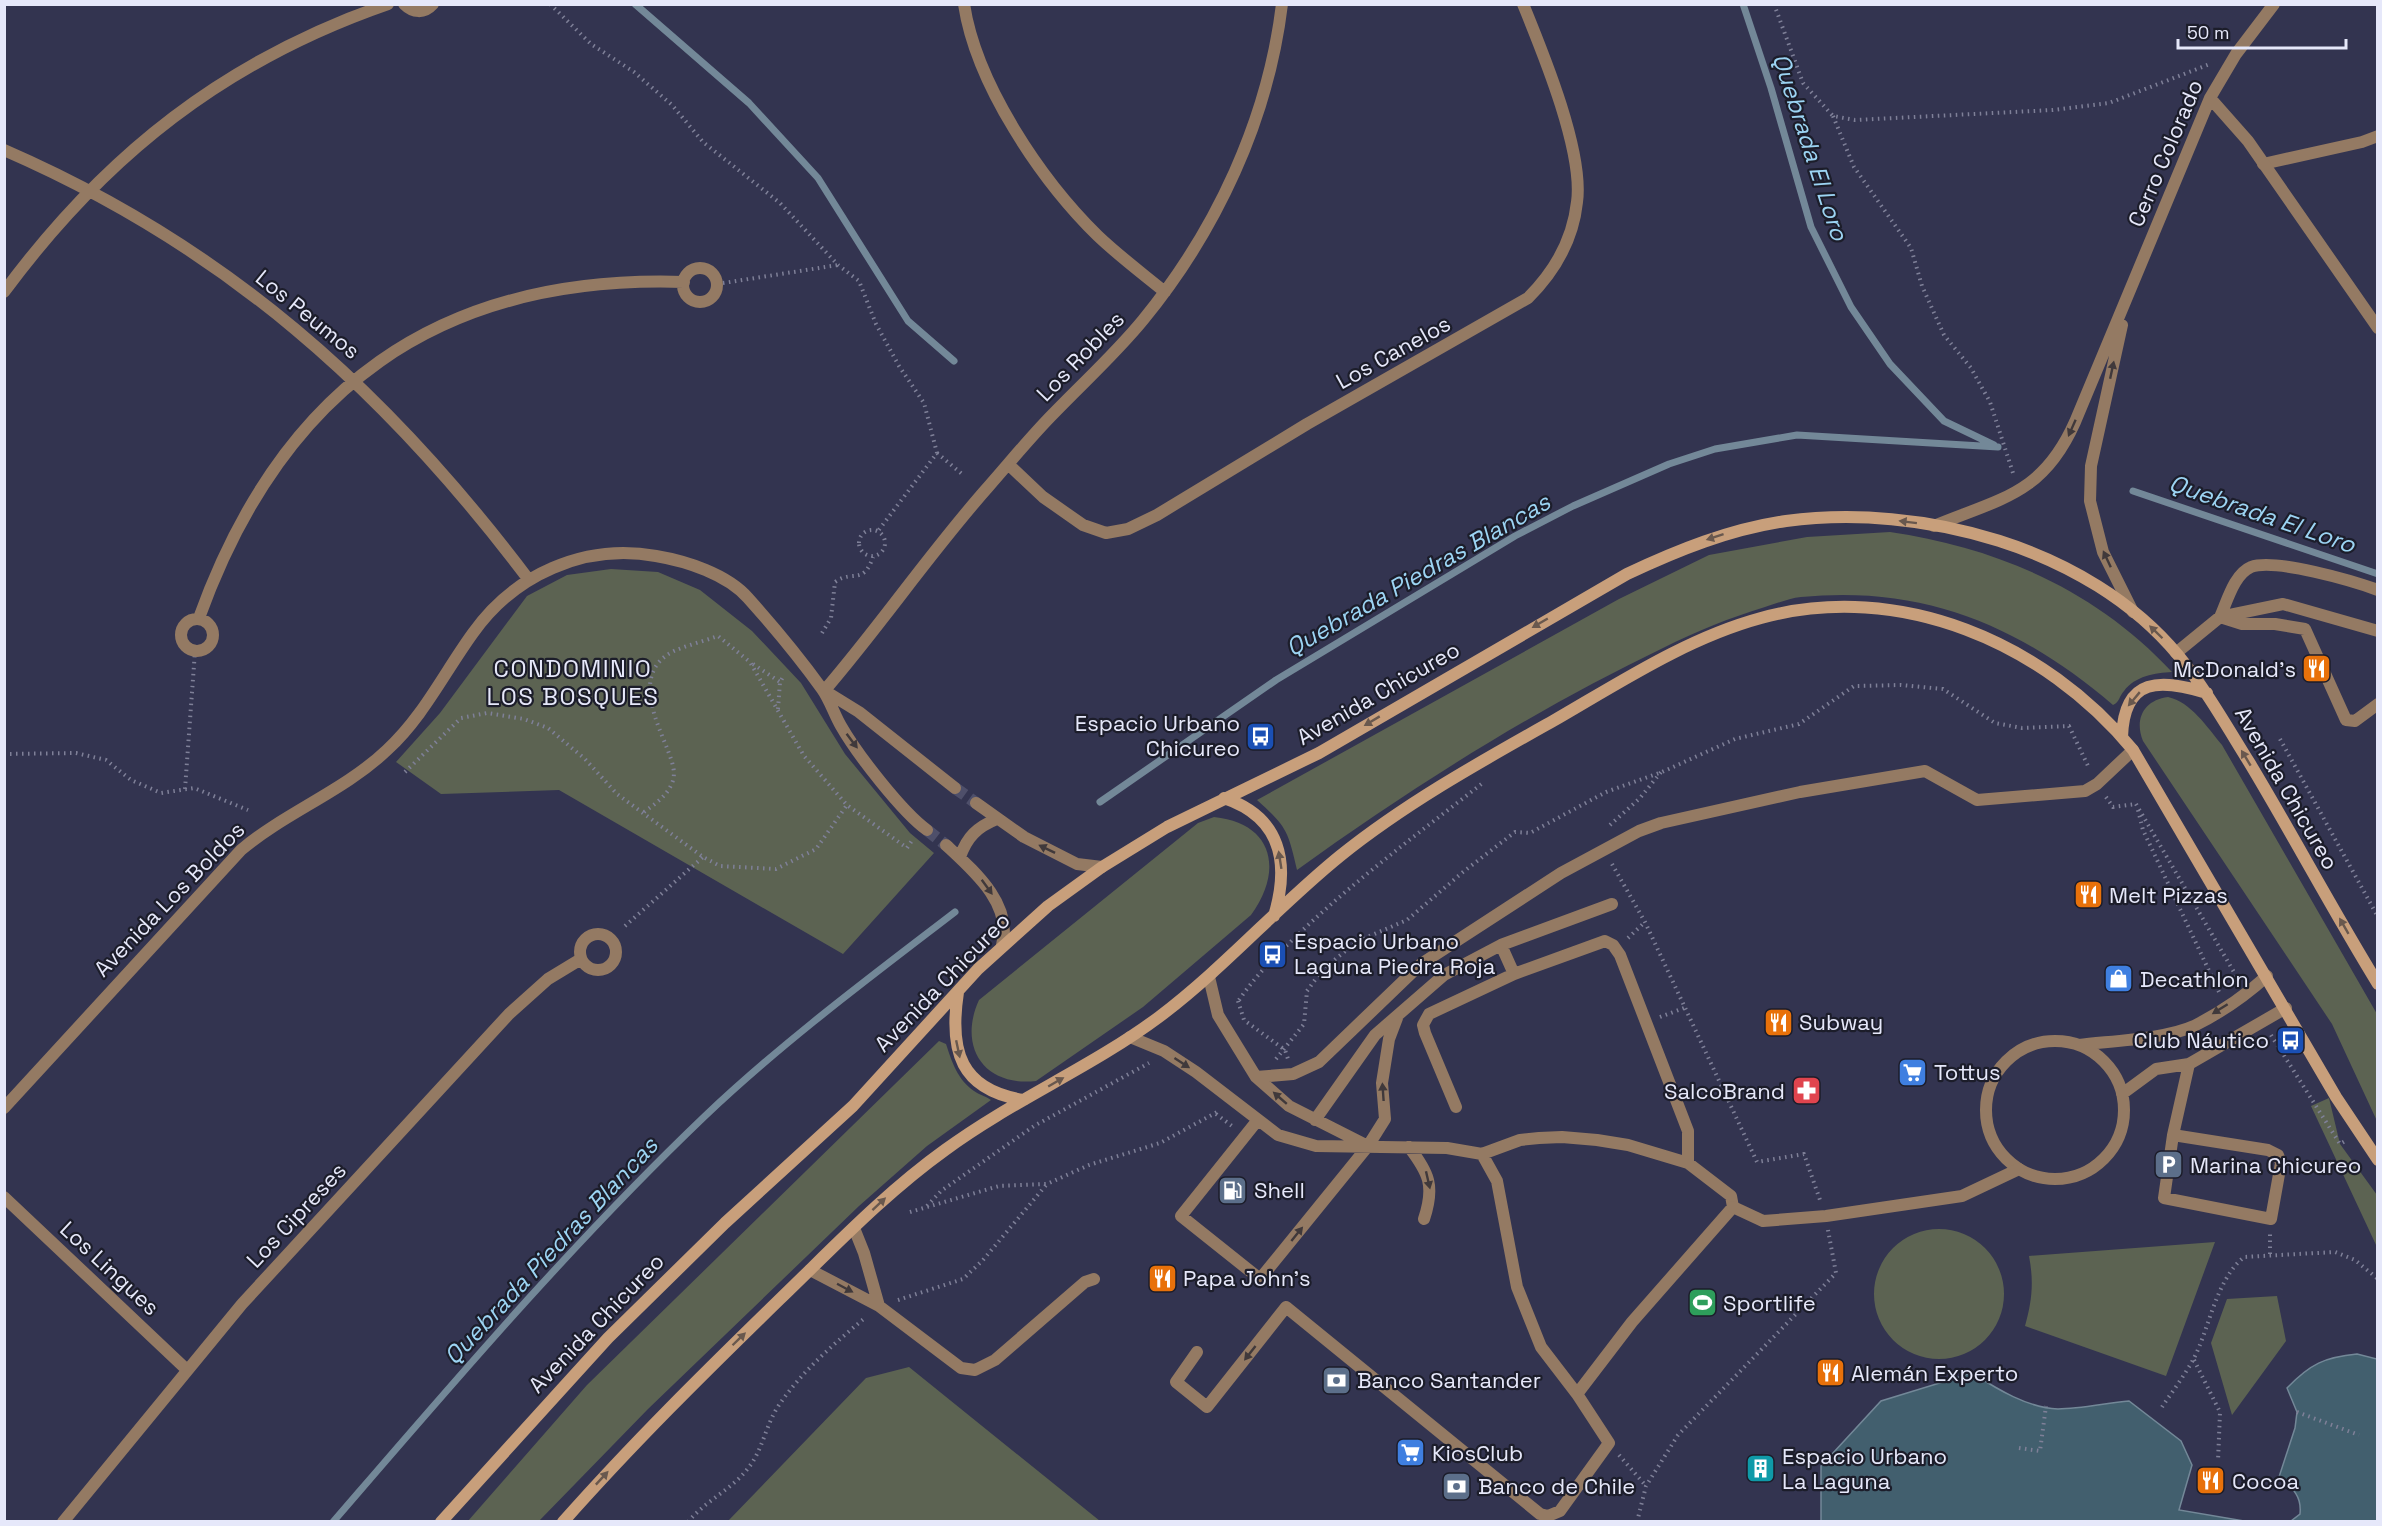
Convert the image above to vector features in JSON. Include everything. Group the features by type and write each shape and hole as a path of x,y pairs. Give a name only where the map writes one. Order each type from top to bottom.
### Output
{"main road":[{"name":"Avenida Chicureo","path":"441,1521 608,1338 725,1223 853,1106 1002,945 1048,906 1102,867 1167,827 1319,753 1627,574 1699,543 1755,526 1842,516 1934,526 2005,545 2060,566 2110,594 2133,612 2176,653 2207,693 2376,979"},
{"path":"563,1521 684,1392 854,1228 943,1151 1130,1037 1209,977 1323,870 1368,834 1478,764 1657,662 1694,644 1764,617 1821,608 1855,608 1923,616 1956,625 1988,637 2048,670 2096,709 2133,750 2359,1133 2378,1160"},
{"path":"2122,737 2127,709 2134,697 2145,688 2169,683 2207,693"},
{"path":"1224,798 1256,814 1277,844 1281,881 1273,917"},
{"path":"958,991 955,1033 962,1065 986,1089 1024,1100"}],"street":[{"path":"4,292 53,229 88,191 156,129 240,72 314,33 388,4"},
{"path":"404,4 417,12 424,11 433,4"},
{"path":"964,4 972,44 985,74 1045,176 1097,235 1165,292"},
{"name":"Los Robles","path":"824,691 1008,464 1136,329 1165,292 1203,233 1248,140 1271,64 1282,4"},
{"name":"Los Canelos","path":"1008,464 1042,497 1083,525 1106,533 1128,529 1157,515 1307,424 1528,298 1543,283 1562,255 1575,214 1578,185 1559,101 1523,4"},
{"name":"Cerro Colorado","path":"1934,526 2019,491 2041,476 2067,439 2210,98 2235,54 2274,4"},
{"path":"2210,98 2248,141 2378,328"},
{"path":"2264,164 2362,142 2378,136"},
{"name":"Los Peumos","path":"4,150 88,191 161,232 219,270 290,324 354,379 445,475 529,580"},
{"path":"702,268 712,273 717,284 713,296 702,301 686,294 684,282 690,272 702,268"},
{"path":"199,618 225,550 265,480 318,413 354,379 434,330 497,304 577,287 630,282 684,282"},
{"name":"Cerro Colorado","path":"2128,297 2091,466 2090,488 2097,537 2133,612"},
{"name":"Avenida Los Boldos","path":"4,1108 241,850 277,822 360,772 398,740 435,693 483,619 529,580 574,559 618,552 659,556 696,567 746,595 824,691 841,727 896,800 924,828"},
{"path":"2176,653 2220,617 2240,576 2252,567 2278,566 2346,578 2378,590"},
{"path":"2220,617 2283,604 2378,631"},
{"path":"2220,617 2242,624 2275,624 2305,629 2346,720 2355,721 2378,704"},
{"path":"199,618 211,624 214,637 208,648 195,651 183,643 182,629 186,623 199,618"},
{"name":"Avenida Los Boldos","path":"824,691 859,712 955,788"},
{"path":"1256,1077 1293,1074 1319,1062 1421,964 1561,873 1639,831 1660,823 1800,792 1925,771 1977,800 2085,791 2133,750"},
{"path":"976,803 1024,837 1077,864 1102,867"},
{"path":"960,857 964,844 973,833 984,824 997,819"},
{"path":"946,845 981,879 999,905 1006,932 1002,945"},
{"path":"1315,1120 1375,1035 1444,975 1501,945 1612,904"},
{"path":"1456,1107 1425,1033 1425,1020 1429,1014 1514,974 1605,941 1616,949 1688,1131 1688,1163"},
{"path":"1501,945 1514,974"},
{"name":"Los Cipreses","path":"63,1521 186,1369 242,1304 509,1014 548,979 581,959"},
{"path":"2079,1045 2098,1056 2116,1076 2122,1094 2124,1118 2118,1140 2105,1159 2086,1172 2064,1179 2040,1178 2019,1169 2002,1154 1990,1134 1986,1112 1989,1090 1999,1070 2014,1054 2034,1044 2057,1041 2079,1045 2185,1029 2247,994 2267,976"},
{"path":"1209,977 1218,1015 1256,1077 1288,1106 1368,1146"},
{"path":"2122,1094 2156,1069 2189,1064 2264,1023 2286,1008"},
{"path":"1257,1121 1181,1216 1260,1279 1368,1146 1385,1119 1382,1083 1389,1039 1397,1018"},
{"path":"1130,1037 1164,1051 1223,1092 1278,1136 1298,1142 1316,1146 1447,1148 1482,1154 1520,1140 1562,1137 1628,1145 1688,1163 1731,1196 1733,1207"},
{"path":"2173,1135 2268,1150 2278,1155 2281,1163 2271,1219 2164,1198 2173,1135 2189,1064"},
{"path":"1408,1147 1429,1177 1430,1201 1424,1219"},
{"path":"1197,1352 1176,1382 1207,1407 1286,1307 1540,1514 1548,1516 1560,1511 1609,1443 1577,1394 1541,1347 1517,1287 1497,1181 1482,1154"},
{"path":"1733,1207 1763,1221 1826,1216 1962,1196 2019,1169"},
{"name":"Los Lingues","path":"4,1197 186,1369"},
{"path":"1577,1394 1632,1322 1733,1207"},
{"path":"854,1228 864,1253 879,1306"},
{"path":"810,1270 879,1306 961,1368 975,1370 994,1360 1085,1282 1094,1279"}],"path":[{"path":"550,4 591,44 634,72 672,105 703,142 780,203 837,265 859,281 876,324 899,366 924,403 937,453 962,474"},
{"path":"1774,4 1803,83 1833,116 1854,167 1911,248 1922,285 1944,335 1971,368 1990,402 2019,491"},
{"path":"1833,116 1855,120 2053,110 2109,103 2235,54"},
{"path":"717,284 837,265"},
{"path":"878,531 884,537 885,546 881,553 873,556 862,551 860,538 865,532 878,531 937,453"},
{"path":"822,633 831,618 835,582 840,578 860,577 869,568 873,556"},
{"path":"644,812 666,795 674,780 673,764 655,721 648,689 654,668 673,652 718,636 750,662 780,682"},
{"path":"185,789 195,651"},
{"path":"750,662 804,756 848,805 907,848 924,828"},
{"path":"778,710 780,682 783,677"},
{"path":"405,772 461,718 486,713 524,719 548,728 585,759 617,794 703,857 720,866 776,869 816,849 848,805"},
{"path":"2280,739 2378,917"},
{"path":"4,754 76,753 106,760 131,780 160,793 194,788 248,810"},
{"path":"1603,831 1640,798 1662,771"},
{"path":"1218,1015 1239,1000 1281,951 1371,868 1487,780"},
{"path":"2225,1006 2143,830 2136,804 2247,994"},
{"path":"625,926 703,857"},
{"path":"1613,866 1645,922 1757,1162 1804,1154 1826,1216 1836,1274 1678,1435 1646,1486 1637,1521"},
{"path":"1616,949 1645,922"},
{"path":"1239,1000 1244,1020 1285,1050 1304,1024"},
{"path":"1646,1022 1684,1008"},
{"path":"2264,1023 2340,1144 2359,1133"},
{"path":"926,1207 941,1191 1034,1126 1146,1065 1164,1051"},
{"path":"910,1212 999,1186 1047,1184 1089,1165 1160,1143 1216,1114"},
{"path":"688,1521 704,1504 748,1468 778,1406 798,1380 879,1306 963,1279 983,1260 1047,1184"},
{"path":"2162,1407 2193,1359 2202,1333 2234,1265 2244,1257 2335,1252 2355,1260 2378,1279"},
{"path":"2193,1359 2220,1412 2218,1461"},
{"path":"2019,1448 2040,1451 2046,1406"},
{"path":"2297,1412 2359,1435"},
{"path":"1609,1443 1646,1486"}],"green space":[{"path":"1890,532 1970,549 2044,578 2079,596 2112,618 2143,643 2172,672 2152,674 2134,682 2113,705 2078,677 2042,653 2006,633 1969,617 1930,605 1889,598 1846,595 1796,598 1701,630 1568,697 1429,780 1297,870 1285,830 1257,800 1619,599 1709,555 1807,537"},
{"path":"611,569 658,572 700,590 752,631 801,683 845,754 910,833 934,853 843,954 559,790 441,794 396,762 440,713 527,596 567,575"},
{"path":"2168,697 2191,710 2222,745 2377,1014 2377,1121 2332,1024 2143,741 2140,725 2143,712 2153,702"},
{"path":"1214,817 1234,821 1249,829 1260,839 1267,851 1269,866 1267,882 1251,915 1143,1007 1036,1081 1017,1081 989,1070 980,1060 974,1047 972,1033 973,1017 979,1000 1198,823"},
{"path":"939,1041 946,1044 953,1064 963,1081 976,1092 991,1100 927,1146 859,1206 648,1409 539,1521 468,1521 587,1385"},
{"path":"2329,1098 2340,1144 2377,1195 2377,1247 2311,1106"},
{"path":"1939,1229 1964,1234 1985,1248 1999,1269 2004,1294 1999,1319 1985,1340 1964,1354 1939,1359 1914,1354 1893,1340 1879,1319 1874,1294 1879,1269 1893,1248 1914,1234"},
{"path":"2215,1242 2166,1376 2025,1326 2032,1291 2029,1256"},
{"path":"2277,1296 2286,1341 2232,1415 2211,1343 2227,1299"},
{"path":"909,1367 1100,1521 728,1521 866,1378"}],"water":[{"path":"2357,1354 2377,1359 2377,1521 2291,1521 2300,1514 2298,1497 2279,1477 2295,1428 2297,1412 2287,1388 2303,1373 2319,1363 2336,1357"},
{"path":"1972,1373 2013,1397 2047,1408 2076,1408 2129,1401 2181,1441 2192,1465 2179,1510 2244,1521 1821,1521 1821,1466 1881,1401"}],"waterway":[{"path":"635,4 749,103 818,178 908,321 954,361"},
{"name":"Quebrada El Loro","path":"1743,4 1771,88 1811,227 1851,307 1890,364 1944,421 1994,445"},
{"name":"Quebrada Piedras Blancas","path":"1100,802 1276,680 1515,536 1573,506 1669,464 1715,449 1797,435 1998,447"},
{"name":"Quebrada El Loro","path":"2133,491 2378,574"},
{"name":"Quebrada Piedras Blancas","path":"333,1522 514,1314 656,1164 765,1062 955,912"}],"tunnel":[{"path":"955,788 976,803"},
{"path":"927,830 946,845"}],"place":[{"name":"McDonald's","path":"2317,669"},
{"name":"Espacio Urbano Chicureo","path":"1261,736"},
{"name":"Melt Pizzas","path":"2088,895"},
{"name":"Espacio Urbano Laguna Piedra Roja","path":"1273,954"},
{"name":"Decathlon","path":"2119,979"},
{"name":"Subway","path":"1778,1022"},
{"name":"Club Náutico","path":"2290,1040"},
{"name":"Tottus","path":"1913,1072"},
{"name":"SalcoBrand","path":"1806,1091"},
{"name":"Marina Chicureo","path":"2169,1165"},
{"name":"Shell","path":"1233,1190"},
{"name":"Papa John's","path":"1162,1278"},
{"name":"Sportlife","path":"1702,1303"},
{"name":"Alemán Experto","path":"1830,1373"},
{"name":"Banco Santander","path":"1336,1380"},
{"name":"KiosClub","path":"1411,1453"},
{"name":"Espacio Urbano La Laguna","path":"1761,1469"},
{"name":"Cocoa","path":"2211,1481"},
{"name":"Banco de Chile","path":"1457,1486"}],"district":[{"name":"CONDOMINIO LOS BOSQUES","path":"573,683"}]}
